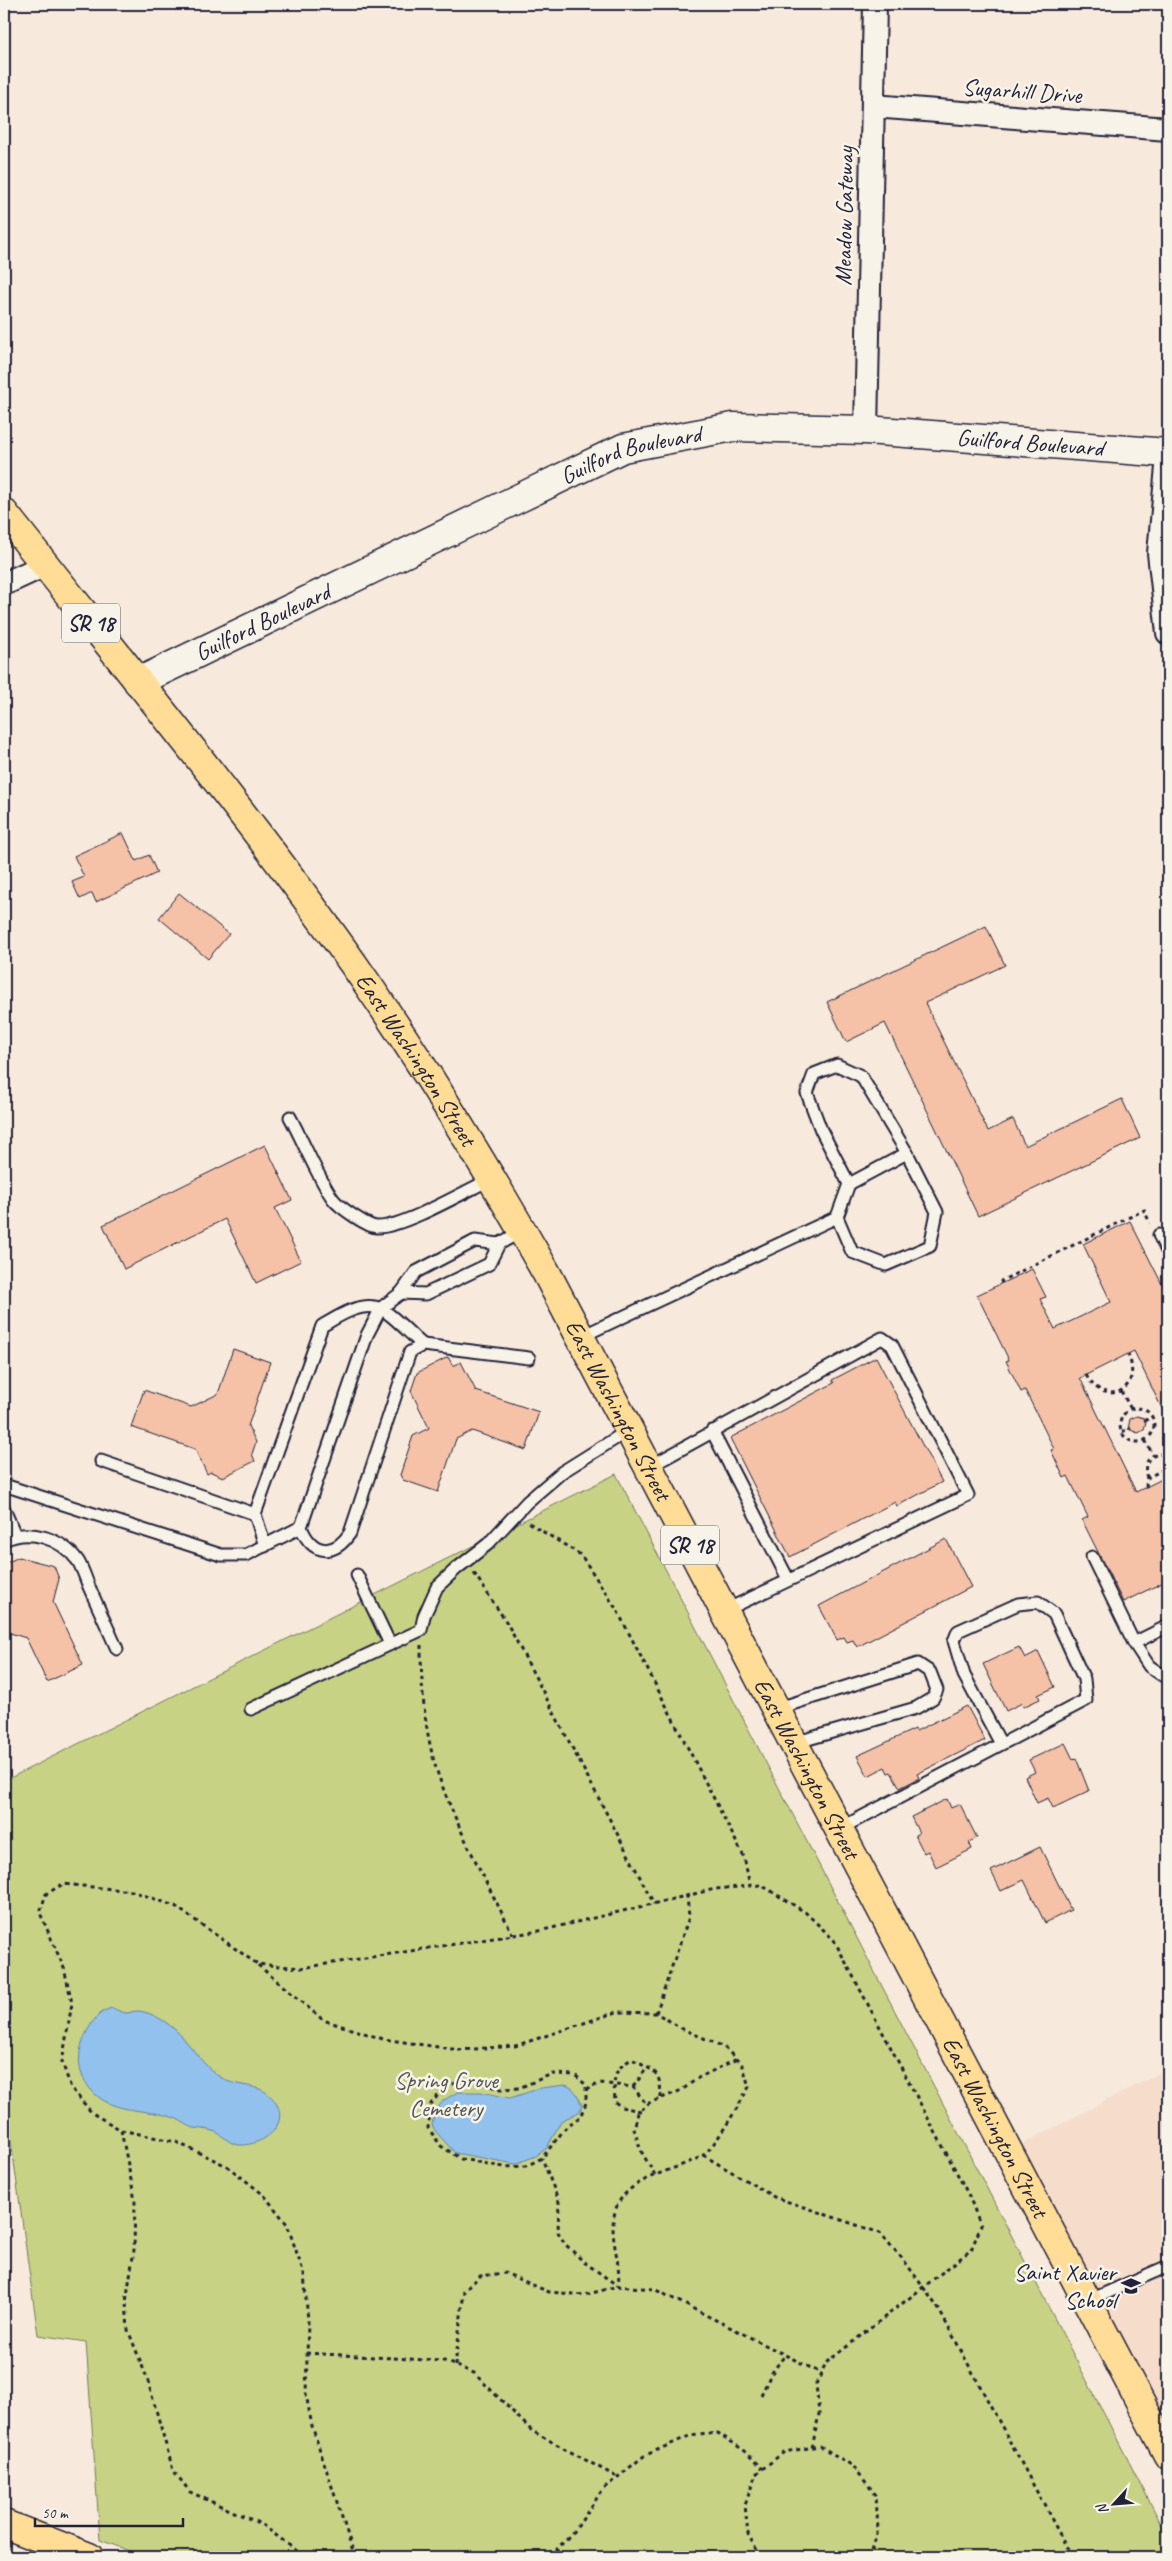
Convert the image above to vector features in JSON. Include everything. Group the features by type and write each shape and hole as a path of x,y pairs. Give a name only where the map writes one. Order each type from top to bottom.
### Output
{"main road":[{"name":"East Washington Street","path":"4,513 299,889 366,982 430,1077 491,1179 511,1238 580,1338 1168,2455"},
{"path":"4,2524 89,2557"}],"street":[{"name":"Meadow Gateway","path":"866,430 875,4"},
{"name":"Sugarhill Drive","path":"872,106 1168,129"},
{"name":"Guilford Boulevard","path":"138,682 623,448 733,427 866,430 1168,455"},
{"path":"1168,455 1159,553 1168,633"},
{"path":"4,584 45,565"}],"lane":[{"path":"849,1184 820,1130 807,1093 814,1074 838,1064 861,1076 907,1154 937,1212 930,1246 886,1265 852,1252 837,1217 849,1184 907,1154"},
{"path":"290,1117 334,1200 354,1216 376,1228 388,1226 426,1211 491,1179"},
{"path":"580,1338 837,1217"},
{"path":"1159,1235 1168,1253"},
{"path":"423,1345 410,1352 350,1533 342,1545 330,1550 318,1549 306,1539 301,1527 367,1335 381,1308 402,1293 416,1272 475,1242 511,1238"},
{"path":"402,1293 426,1294 489,1264 511,1238"},
{"path":"265,1546 255,1514 322,1326 345,1312 364,1308 381,1308 423,1345 529,1358"},
{"path":"649,1467 882,1338 892,1345 968,1495 724,1611"},
{"path":"251,1709 421,1630 424,1616 436,1588 488,1544 527,1502 562,1472 629,1430"},
{"path":"712,1431 788,1579"},
{"path":"101,1461 255,1514"},
{"path":"4,1485 221,1555 246,1555 301,1527"},
{"path":"4,1509 9,1537 27,1534 48,1537 66,1549 78,1562 117,1649"},
{"path":"1092,1557 1134,1643 1149,1666 1162,1675 1168,1676"},
{"path":"357,1575 390,1644"},
{"path":"839,1829 1086,1700 1084,1679 1054,1614 1038,1602 1018,1604 958,1631 954,1641 964,1675 1001,1744"},
{"path":"1134,1643 1168,1626"},
{"path":"776,1709 918,1664 930,1672 937,1690 934,1698 916,1708 794,1743"},
{"path":"1088,2301 1168,2266"}],"path":[{"path":"1002,1283 1001,1281 1106,1231 1144,1210 1155,1233 1159,1235"},
{"path":"1086,1375 1100,1390 1108,1393 1121,1391 1131,1379 1132,1371 1128,1354"},
{"path":"1121,1391 1131,1409"},
{"path":"1131,1409 1142,1409 1152,1418 1153,1432 1140,1442 1130,1440 1122,1432 1123,1416 1131,1409"},
{"path":"1144,1421 1152,1418"},
{"path":"1122,1432 1131,1428"},
{"path":"1145,1440 1153,1455"},
{"path":"1146,1487 1146,1463 1153,1455 1160,1454 1168,1457"},
{"path":"1147,1478 1168,1467"},
{"path":"514,1516 541,1529 580,1555 617,1610 744,1857 750,1886"},
{"path":"466,1561 507,1623 654,1904"},
{"path":"421,1630 424,1709 440,1779 474,1857 513,1935"},
{"path":"355,2557 312,2426 306,2394 308,2321 304,2274 287,2224 264,2195 227,2166 176,2142 121,2130 92,2113 71,2088 62,2062 72,2002 64,1968 40,1913 46,1894 63,1884 132,1891 174,1906 257,1964 323,2020 383,2039 459,2050 515,2046 617,2012 656,2013 683,2029 724,2047 743,2066 749,2087 733,2115 703,2155 655,2175 628,2191 615,2210 612,2239 620,2271 618,2286"},
{"path":"257,1964 302,1968 513,1935 715,1889 761,1885 805,1912 834,1940 969,2196 980,2226 971,2250 827,2362 816,2384 819,2414 812,2448"},
{"path":"656,2013 689,1917 688,1896"},
{"path":"641,2111 621,2107 615,2102 614,2077 622,2064 632,2059 660,2078 660,2098"},
{"path":"655,2175 641,2151 634,2129 641,2111 647,2105 660,2098 682,2090 698,2078 737,2060"},
{"path":"633,2087 647,2068"},
{"path":"552,2074 574,2075 586,2085 586,2104 580,2117 567,2126 542,2158 526,2166 504,2167 461,2159 441,2146 428,2128 431,2104 445,2086 469,2080 500,2089 519,2088 552,2074"},
{"path":"586,2090 600,2083 614,2083 633,2087 647,2105"},
{"path":"121,2130 136,2200 134,2250 126,2302 128,2330 150,2387 173,2470 190,2492 261,2524 305,2557"},
{"path":"703,2155 774,2197 880,2233 906,2263 938,2308 1072,2557"},
{"path":"542,2158 559,2202 558,2232 565,2244 584,2262 618,2286"},
{"path":"455,2366 464,2291 480,2276 505,2273 549,2292 585,2295 618,2286 654,2289 821,2373"},
{"path":"306,2353 444,2362 474,2373 532,2431 618,2477"},
{"path":"761,2395 770,2374 785,2355"},
{"path":"550,2557 578,2526 603,2489 644,2456 689,2436 718,2433 745,2451 762,2469"},
{"path":"760,2557 748,2534 745,2505 756,2474 784,2452 820,2446 853,2466 876,2495 878,2530 870,2557"}],"shaded area":[{"name":"Saint Xavier School","path":"1168,2069 1168,2428 1020,2145"}],"green space":[{"name":"Spring Grove Cemetery","path":"616,1474 1168,2537 1168,2557 146,2557 100,2540 86,2342 38,2335 4,2090 4,1781"}],"water":[{"path":"112,2008 124,2013 141,2011 157,2017 176,2031 218,2076 237,2084 258,2088 267,2093 275,2102 279,2111 279,2119 271,2134 254,2143 239,2145 232,2143 216,2132 194,2128 165,2115 116,2106 95,2094 86,2083 81,2070 81,2047 92,2023 106,2010"},
{"path":"565,2085 572,2088 578,2096 582,2106 579,2112 561,2121 547,2148 536,2156 515,2164 455,2153 432,2125 435,2111 444,2100 458,2092 481,2092 510,2098 541,2088"}],"building":[{"path":"123,833 136,861 149,855 157,873 96,902 92,893 80,899 72,882 84,877 74,856"},
{"path":"179,893 229,934 208,959 159,918"},
{"path":"986,926 1005,965 925,1003 988,1131 1013,1119 1025,1146 1122,1099 1140,1138 978,1216 885,1023 846,1042 827,1002"},
{"path":"265,1145 292,1200 275,1208 301,1261 256,1283 225,1219 124,1269 103,1225"},
{"path":"1130,1221 1163,1286 1168,1283 1168,1421 1134,1351 1080,1378 1136,1492 1168,1476 1168,1580 1123,1602 1082,1520 1088,1517 1068,1476 1064,1478 1051,1450 1054,1449 1025,1390 1021,1392 1006,1361 1009,1360 977,1295 1032,1269 1046,1297 1040,1299 1055,1329 1111,1302 1083,1244"},
{"path":"233,1349 270,1362 248,1426 256,1442 252,1454 255,1461 223,1477 211,1472 207,1474 195,1449 131,1427 144,1390 191,1407 218,1394"},
{"path":"448,1357 453,1366 461,1362 476,1391 539,1412 526,1450 472,1431 456,1439 438,1492 403,1480 400,1475 413,1436 429,1428 411,1391 417,1373"},
{"path":"876,1357 942,1482 897,1506 895,1502 790,1557 730,1438 834,1383 832,1380"},
{"path":"1137,1416 1147,1419 1144,1430 1138,1433 1128,1429 1130,1419"},
{"path":"946,1539 971,1587 857,1647 853,1640 847,1642 844,1637 837,1640 819,1606"},
{"path":"19,1557 54,1566 59,1579 53,1602 83,1665 47,1682 26,1638 4,1631 4,1564"},
{"path":"1019,1647 1025,1658 1038,1651 1055,1687 1038,1695 1040,1699 1023,1707 1022,1703 1006,1711 983,1664"},
{"path":"967,1706 985,1740 917,1774 919,1778 900,1788 891,1772 888,1773 885,1767 868,1776 857,1756 915,1729 916,1731"},
{"path":"1065,1743 1073,1759 1076,1758 1089,1791 1053,1808 1048,1798 1037,1803 1025,1777 1035,1772 1029,1760"},
{"path":"947,1799 951,1808 960,1804 977,1838 969,1842 972,1849 936,1867 928,1851 924,1853 915,1835 919,1833 911,1817"},
{"path":"1040,1847 1071,1910 1045,1923 1024,1880 1001,1891 991,1871"}],"place":[{"name":"Saint Xavier School","path":"1131,2286"}]}
